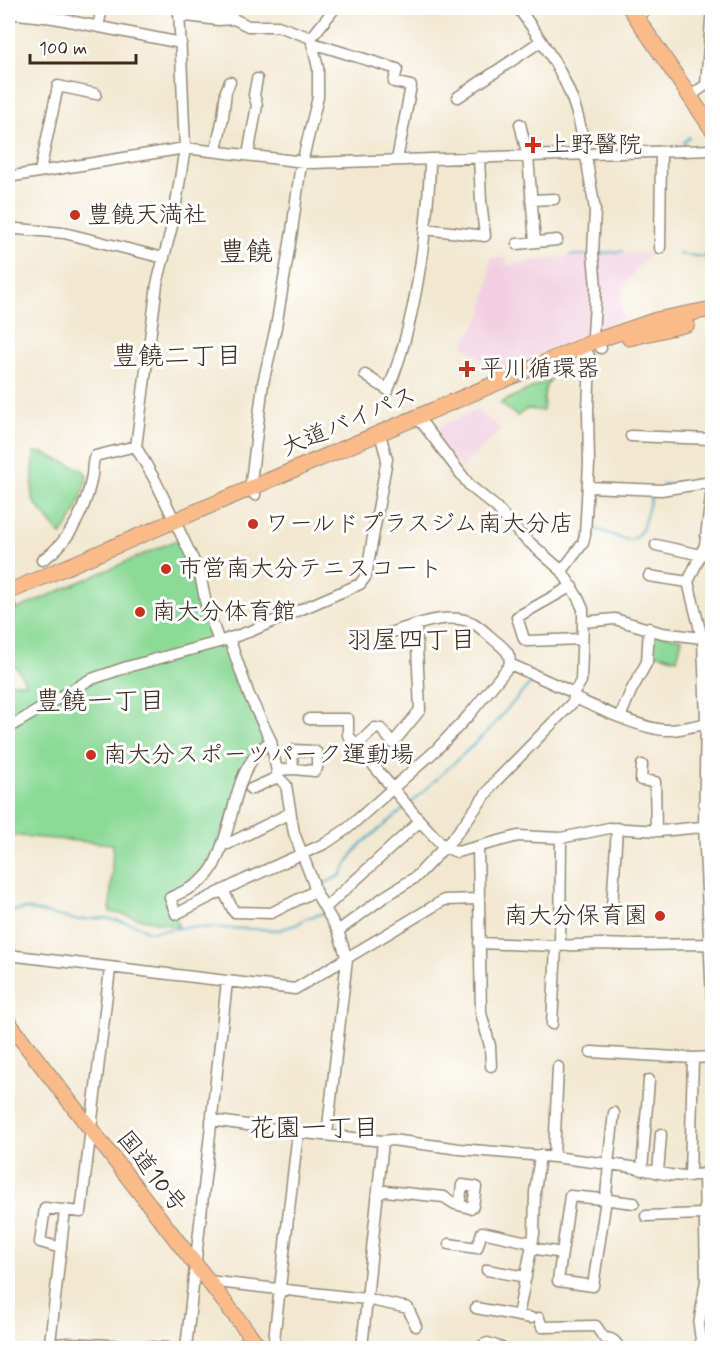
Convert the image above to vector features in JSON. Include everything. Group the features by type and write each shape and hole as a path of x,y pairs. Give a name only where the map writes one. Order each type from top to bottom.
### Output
{"highway":[{"path":"638,10 712,129"},
{"name":"大道バイパス","path":"8,598 656,320 712,309"},
{"name":"大道バイパス","path":"591,348 712,320"},
{"name":"国道10号","path":"8,1022 260,1348"}],"street":[{"path":"98,27 102,8"},
{"path":"254,491 250,482 263,383 276,327 302,163 310,137 319,90 318,68 312,40 335,8"},
{"path":"518,8 562,74 570,90 579,118 595,210 593,254 596,287 590,358 588,513 584,543 562,571"},
{"path":"690,96 706,85 712,8"},
{"path":"327,1135 347,959 338,931 315,891 294,833 286,785 277,774 271,741 207,608 200,574 136,446 154,302 179,194 185,148 179,11 218,20 234,19 248,26 278,26 397,69 394,82 411,86 397,160"},
{"path":"8,13 51,13 98,27 181,43"},
{"path":"458,97 541,41"},
{"path":"248,155 256,105 257,80"},
{"path":"216,150 230,103 226,91 230,82"},
{"path":"40,171 58,86 96,94"},
{"path":"520,124 528,157 534,242"},
{"path":"8,177 185,148 216,150 302,163 585,156 712,150"},
{"path":"660,248 661,152"},
{"path":"425,229 485,237 479,158"},
{"path":"365,375 388,390 408,333 425,229 430,187 430,159"},
{"path":"531,200 554,199"},
{"path":"16,229 64,233 164,258"},
{"path":"517,244 557,240"},
{"path":"338,931 384,897 413,880 459,831 495,782 575,696 581,681 583,609 572,586 562,571 520,534 496,507 470,486 418,422"},
{"path":"631,436 712,439"},
{"path":"8,728 89,680 127,666 224,640 360,584 366,576 387,459 382,437"},
{"path":"42,560 58,545 80,516 92,475 94,456 136,446"},
{"path":"588,487 661,489 712,482"},
{"path":"712,488 706,549 688,582 702,638 708,719 712,999"},
{"path":"656,545 706,549"},
{"path":"649,576 688,582"},
{"path":"572,586 518,617 524,639 527,641 582,639"},
{"path":"8,598 11,608 8,621"},
{"path":"583,622 615,619 662,633 702,638"},
{"path":"271,741 257,751 245,768 224,842 208,874 196,885 170,898 176,914 336,837 436,750 469,715 510,664 507,651 479,627 461,620 441,620 382,634"},
{"path":"357,745 375,728 381,729 393,743 420,710 416,626"},
{"path":"620,717 647,662 650,628"},
{"path":"510,664 620,717 662,730 670,730 708,719"},
{"path":"309,719 348,719 348,735 392,790 444,846 457,852 518,836 561,838 603,828 656,831 708,826"},
{"path":"642,765 641,780 655,782 656,831"},
{"path":"251,789 277,774 293,769"},
{"path":"224,842 228,844 290,813"},
{"path":"325,908 420,821"},
{"path":"612,908 617,828"},
{"path":"552,1024 558,946 561,838"},
{"path":"478,847 481,1013 490,1046 491,1066"},
{"path":"223,890 234,912 270,913 315,891"},
{"path":"8,955 110,969 294,989 444,900 479,899"},
{"path":"479,943 558,946 711,944"},
{"path":"61,1248 42,1244 40,1239 45,1208 81,1212 110,969"},
{"path":"186,1348 227,982"},
{"path":"591,1052 712,1057"},
{"path":"690,1176 693,1058"},
{"path":"554,1157 558,1067"},
{"path":"642,1170 649,1080"},
{"path":"614,1113 605,1200 593,1286 558,1281 570,1196 605,1200 634,1203"},
{"path":"211,1120 298,1132 540,1155 658,1173 690,1176 709,1173"},
{"path":"273,1348 298,1132"},
{"path":"658,1173 661,1134"},
{"path":"362,1348 383,1141"},
{"path":"702,1348 699,1325 706,1280 703,1214 712,1144"},
{"path":"518,1316 535,1227 535,1192 540,1155"},
{"path":"377,1195 386,1191 444,1197 454,1204 470,1213 476,1187 462,1185 460,1200 454,1204"},
{"path":"50,1343 65,1210"},
{"path":"646,1216 703,1214"},
{"path":"449,1244 477,1248 482,1232 562,1253"},
{"path":"487,1270 526,1277"},
{"path":"208,1281 366,1299 408,1308 416,1326"},
{"path":"476,1308 535,1318 542,1327 596,1326 604,1338 610,1338 618,1348"},
{"path":"33,1348 32,1346 50,1343 167,1348"},
{"path":"482,1348 488,1343 502,1348"}],"shaded area":[{"path":"623,252 651,253 635,270 620,297 623,319 595,330 595,256"},
{"path":"569,256 592,256 591,332 496,372 463,344 482,314 489,282 490,258 507,258 507,265"},
{"path":"477,410 501,429 463,469 433,434 436,428"}],"green space":[{"path":"551,379 545,388 543,411 527,409 517,416 500,403"},
{"path":"34,452 43,453 83,470 87,476 78,507 61,535 34,502 32,496"},
{"path":"179,539 197,575 202,605 217,648 229,649 267,739 255,748 207,873 168,897 179,927 110,912 113,844 8,835 8,683 26,683 17,668 8,662 8,635 15,610"},
{"path":"651,631 682,639 677,659 651,652"}],"waterway":[{"path":"685,146 684,142 689,137"},
{"path":"595,254 622,251"},
{"path":"678,254 712,258"},
{"path":"570,255 589,255"},
{"path":"662,485 677,483"},
{"path":"590,530 602,531 623,539 634,539 642,530 652,495"},
{"path":"411,803 487,732 533,680"},
{"path":"320,891 322,885 341,875 362,843 404,809"},
{"path":"8,911 27,909 76,920 105,918 137,925 149,932 189,927 279,930 298,924 306,918 325,913"}],"place":[{"name":"上野醫院","path":"533,145"},
{"name":"豊饒天満社","path":"75,215"},
{"name":"平川循環器","path":"467,369"},
{"name":"ワールドプラスジム南大分店","path":"253,524"},
{"name":"市営南大分テニスコート","path":"166,569"},
{"name":"南大分体育館","path":"140,612"},
{"name":"南大分スポーツパーク運動場","path":"91,755"},
{"name":"南大分保育園","path":"660,916"}],"district":[{"name":"豊饒","path":"246,252"},
{"name":"豊饒二丁目","path":"177,357"},
{"name":"羽屋四丁目","path":"411,641"},
{"name":"豊饒一丁目","path":"100,702"},
{"name":"花園一丁目","path":"314,1129"}]}
